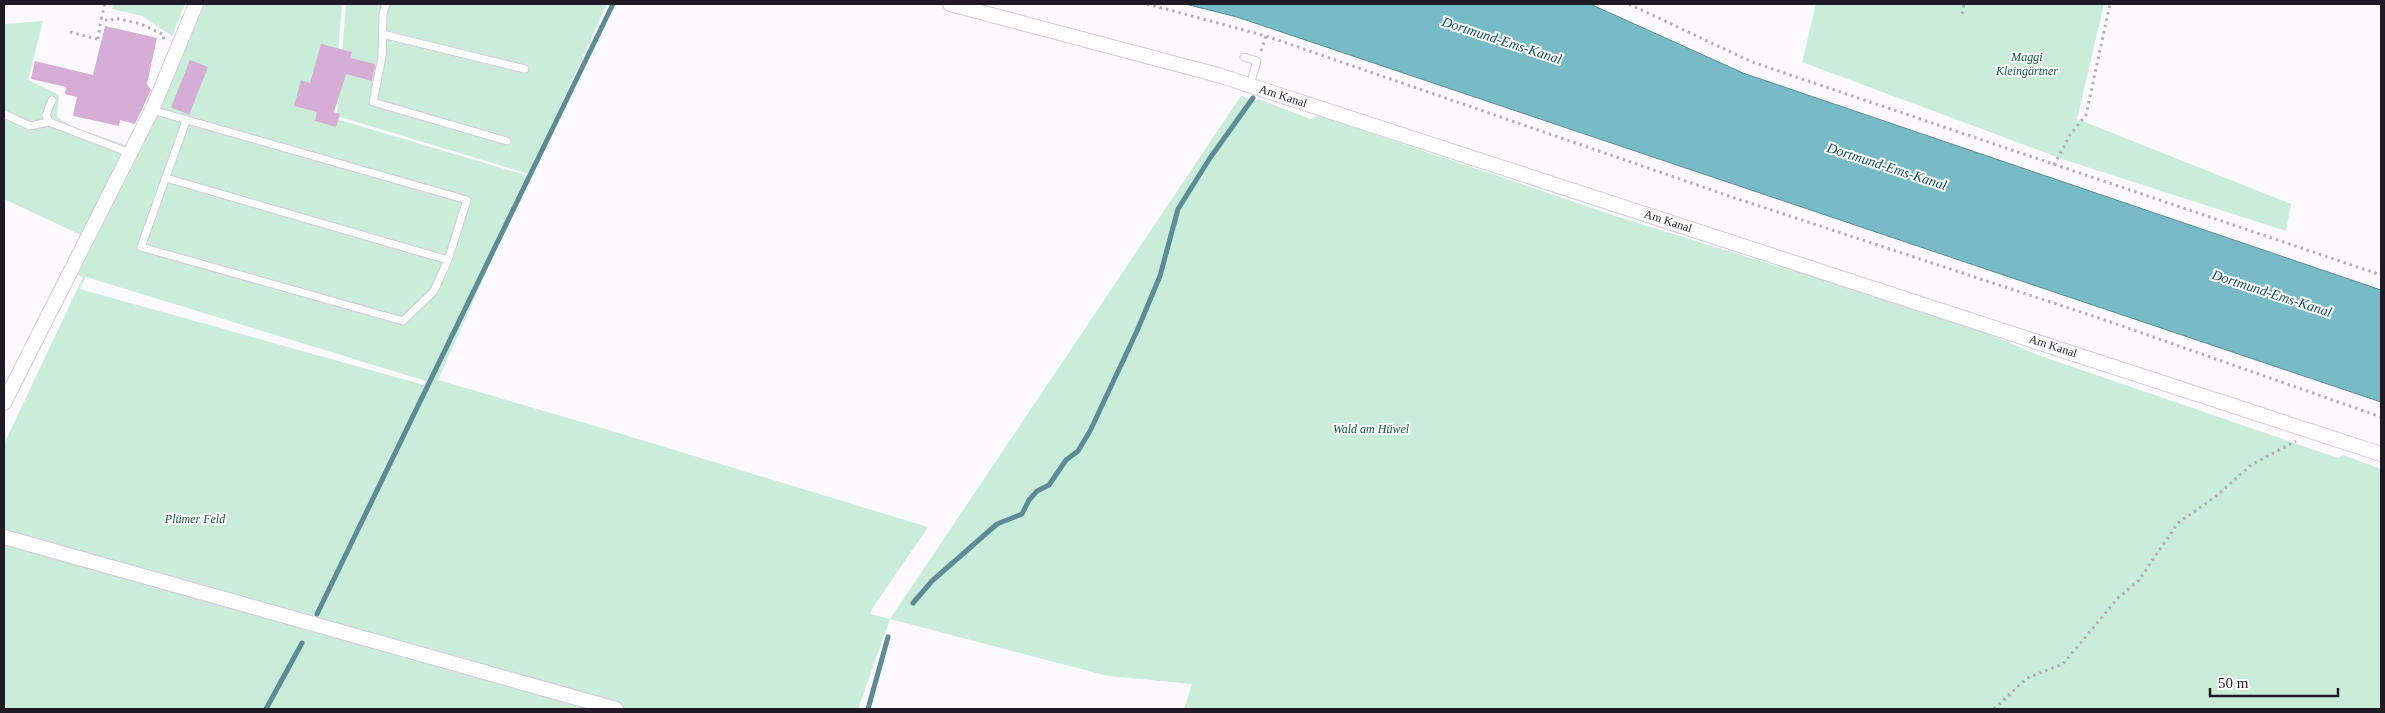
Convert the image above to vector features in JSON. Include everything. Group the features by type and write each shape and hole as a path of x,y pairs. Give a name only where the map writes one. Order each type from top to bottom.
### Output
{"street":[{"path":"4,403 152,110 196,4"},
{"name":"Am Kanal","path":"950,4 1250,85 2381,454"},
{"path":"4,537 616,709"}],"lane":[{"path":"386,4 383,13 382,57 373,102 507,140"},
{"path":"382,34 525,69"},
{"path":"1244,57 1257,61 1250,85"},
{"path":"49,122 46,116 52,100"},
{"path":"152,110 467,200 448,260 434,291 403,321 141,247 186,121"},
{"path":"4,114 30,126 49,122 130,153"},
{"path":"166,178 448,260"}],"path":[{"path":"70,32 98,39 106,4"},
{"path":"1147,4 1259,34 1732,197 2105,320 2381,417"},
{"path":"1629,4 1752,62 2381,275"},
{"path":"1962,14 1964,4"},
{"path":"2054,165 2070,135 2086,115 2110,4"},
{"path":"102,19 110,21 115,18 141,24 161,32 164,35 162,50 174,57"},
{"path":"1994,709 2026,678 2063,664 2117,600 2139,580 2178,523 2215,497 2250,465 2297,440"}],"green space":[{"path":"113,4 185,4 172,36 142,16 112,9"},
{"name":"Plümer Feld","path":"199,4 342,4 333,118 529,176 438,380 928,527 872,609 871,614 890,619 858,709 4,709 4,444 83,277 69,272 85,237 4,199 4,24 43,21 28,80 59,95 57,117 72,127 135,148","holes":["86,277 426,381 424,385 80,289"]},
{"path":"346,4 607,4 529,174 337,116"},
{"name":"Maggi Kleingärtner","path":"1816,4 2104,4 2077,119 2291,204 2286,231 2065,160 1802,62"},
{"name":"Wald am Hüwel","path":"1241,96 1256,101 1258,99 1311,119 1317,115 1628,220 1965,324 2038,355 2338,458 2343,455 2381,469 2381,709 1184,709 1192,684 1108,676 890,619"}],"water":[{"name":"Dortmund-Ems-Kanal","path":"1185,4 1590,4 1743,73 2381,290 2381,402 1237,17"}],"building":[{"path":"105,26 157,38 147,84 151,90 135,124 120,120 119,126 73,116 77,97 65,94 66,87 31,79 35,61 93,75"},
{"path":"321,44 352,52 350,58 375,64 372,81 346,74 334,112 340,114 336,127 315,121 317,112 294,106 301,80 310,83"},
{"path":"190,60 208,67 189,115 171,107"}],"waterway":[{"path":"317,614 613,4"},
{"path":"913,603 932,581 997,524 1022,514 1029,500 1037,491 1049,485 1066,460 1078,451 1090,431 1137,331 1160,276 1178,209 1210,158 1253,98"},
{"path":"868,709 888,637"},
{"path":"266,709 302,643"}]}
